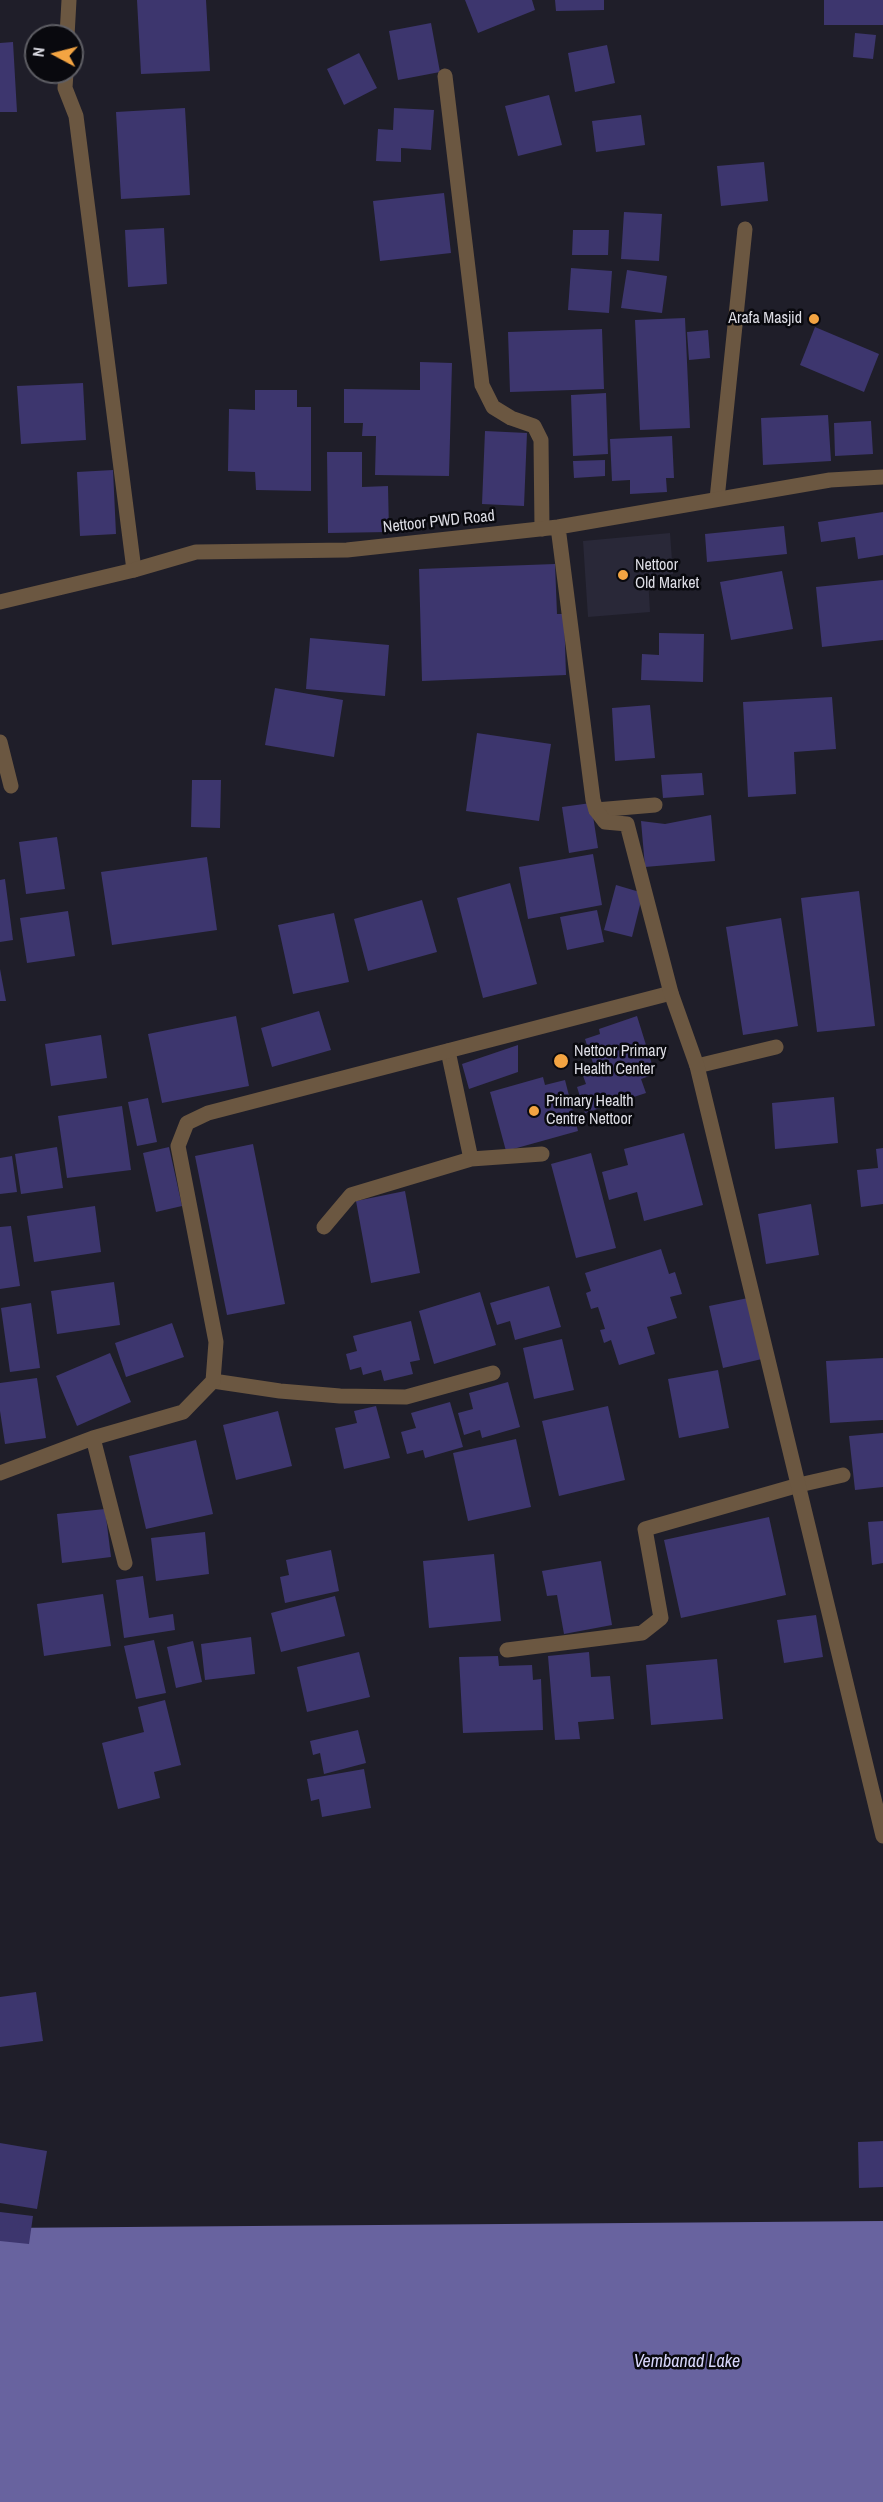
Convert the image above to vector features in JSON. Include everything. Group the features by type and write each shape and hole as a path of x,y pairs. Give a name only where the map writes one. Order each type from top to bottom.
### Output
{"street":[{"path":"68,24 69,0"},
{"path":"445,76 482,385 493,407 511,418 534,426 541,440 550,528 593,800 596,810 605,822 627,824 671,993 697,1066 883,1836"},
{"path":"65,84 76,116 134,570"},
{"path":"717,499 745,229"},
{"name":"Nettoor PWD Road","path":"0,602 134,570 196,552 347,550 550,528 830,480 883,477"},
{"path":"0,742 11,786"},
{"path":"596,810 655,805"},
{"path":"0,1473 93,1438 183,1412 213,1381 216,1342 177,1146 187,1123 208,1113 671,993"},
{"path":"697,1066 776,1047"},
{"path":"448,1051 471,1159"},
{"path":"324,1227 351,1195 471,1159 542,1154"},
{"path":"213,1381 300,1393 406,1397 493,1373"},
{"path":"93,1438 125,1563"},
{"path":"507,1650 642,1633 661,1618 645,1529 799,1485 843,1475"}],"shaded area":[{"name":"Nettoor Old Market","path":"670,533 673,574 648,576 650,612 588,617 583,541"}],"water":[{"name":"Vembanad Lake","path":"883,2221 883,2502 0,2502 0,2228"}],"building":[{"path":"137,0 206,0 210,71 141,74"},
{"path":"465,0 532,0 535,10 478,33"},
{"path":"555,0 604,0 604,10 556,11"},
{"path":"824,0 883,0 883,25 824,25"},
{"path":"431,23 440,72 398,80 389,31"},
{"path":"855,33 876,35 873,59 853,57"},
{"path":"13,42 17,112 0,112 0,43"},
{"path":"607,45 615,83 575,92 568,53"},
{"path":"359,53 377,88 344,105 327,69"},
{"path":"549,95 562,145 518,156 505,106"},
{"path":"185,108 190,195 121,199 116,112"},
{"path":"394,108 434,110 431,150 401,148 401,162 376,161 378,129 393,130"},
{"path":"641,115 645,145 596,152 592,121"},
{"path":"764,162 768,201 721,206 717,166"},
{"path":"444,193 451,253 380,261 373,201"},
{"path":"624,212 662,214 659,261 621,259"},
{"path":"164,228 167,284 128,287 125,230"},
{"path":"573,230 609,230 608,255 572,255"},
{"path":"571,268 612,271 609,313 568,310"},
{"path":"627,270 667,276 662,313 621,308"},
{"path":"685,318 690,428 640,430 635,320"},
{"path":"815,327 879,354 864,392 800,365"},
{"path":"602,329 604,389 510,392 508,332"},
{"path":"708,330 710,358 689,360 687,332"},
{"path":"420,362 452,363 449,476 375,475 376,436 362,436 363,423 344,423 344,389 420,390"},
{"path":"83,383 86,440 21,444 17,386"},
{"path":"255,390 297,390 297,407 311,407 311,491 256,490 255,472 228,471 229,409 255,410"},
{"path":"606,393 608,454 573,456 571,395"},
{"path":"828,415 831,461 763,465 761,418"},
{"path":"871,421 873,454 835,456 834,423"},
{"path":"485,431 527,433 524,506 482,504"},
{"path":"672,436 674,478 666,478 667,492 630,494 630,480 612,481 610,439"},
{"path":"327,452 362,452 362,487 388,486 389,532 328,533"},
{"path":"605,460 605,476 574,478 573,461"},
{"path":"113,470 116,534 80,536 77,472"},
{"path":"883,512 883,555 858,559 855,537 821,542 818,522"},
{"path":"784,526 787,554 707,562 705,534"},
{"path":"555,564 557,614 564,614 566,675 422,681 419,569"},
{"path":"782,571 793,629 731,640 720,582"},
{"path":"883,580 883,640 822,647 816,587"},
{"path":"659,633 704,634 703,682 641,680 642,654 659,655"},
{"path":"310,638 389,645 385,696 306,689"},
{"path":"275,688 343,700 334,757 265,745"},
{"path":"832,697 836,749 794,752 796,794 748,797 743,702"},
{"path":"650,705 655,758 615,761 612,708"},
{"path":"477,733 551,744 539,821 466,811"},
{"path":"702,773 704,795 663,798 661,775"},
{"path":"192,780 221,780 220,828 191,827"},
{"path":"591,803 598,848 569,853 562,807"},
{"path":"711,815 715,861 645,867 641,821 665,824"},
{"path":"57,837 65,889 26,894 19,842"},
{"path":"593,854 602,905 528,919 519,867"},
{"path":"207,857 217,930 112,945 101,872"},
{"path":"5,879 13,940 0,942 0,880"},
{"path":"510,883 537,984 483,998 457,898"},
{"path":"616,885 643,893 632,937 604,930"},
{"path":"859,891 875,1026 817,1032 801,898"},
{"path":"422,900 437,952 368,971 354,919"},
{"path":"597,910 604,942 567,950 560,917"},
{"path":"68,911 75,956 27,963 20,918"},
{"path":"334,913 349,982 293,994 278,925"},
{"path":"781,918 798,1026 743,1035 726,927"},
{"path":"0,969 6,1001 0,1001"},
{"path":"319,1011 331,1050 272,1067 261,1028"},
{"path":"236,1016 249,1086 162,1103 148,1034"},
{"path":"637,1016 655,1074 641,1079 646,1093 585,1113 577,1087 586,1084 582,1073 595,1069 585,1039 600,1034 599,1029"},
{"path":"101,1035 107,1078 51,1086 45,1044"},
{"path":"518,1045 518,1072 469,1089 462,1064"},
{"name":"Primary Health Centre Nettoor","path":"543,1077 545,1085 565,1080 578,1131 506,1151 490,1092"},
{"path":"834,1097 838,1143 775,1149 772,1103"},
{"path":"148,1098 157,1142 137,1146 128,1102"},
{"path":"122,1106 131,1170 67,1178 58,1116"},
{"path":"684,1133 703,1205 644,1221 637,1192 609,1200 602,1172 628,1165 624,1149"},
{"path":"253,1144 285,1304 227,1315 195,1156"},
{"path":"57,1147 63,1188 21,1194 15,1154"},
{"path":"169,1147 182,1206 156,1212 143,1153"},
{"path":"883,1148 883,1204 861,1207 857,1170 878,1168 876,1149"},
{"path":"591,1153 616,1248 576,1258 551,1164"},
{"path":"12,1156 17,1192 0,1194 0,1158"},
{"path":"405,1191 420,1273 371,1283 356,1201"},
{"path":"811,1204 819,1255 766,1264 758,1214"},
{"path":"95,1206 101,1252 34,1262 27,1216"},
{"path":"11,1226 20,1286 0,1289 0,1227"},
{"path":"661,1249 669,1274 675,1272 682,1294 670,1297 677,1318 647,1327 655,1354 619,1365 611,1340 604,1343 600,1330 605,1329 598,1307 591,1309 586,1293 591,1291 585,1273"},
{"path":"114,1282 120,1325 57,1334 51,1291"},
{"path":"549,1286 561,1327 515,1340 510,1321 497,1325 490,1303"},
{"path":"480,1292 496,1345 434,1364 419,1311"},
{"path":"748,1298 762,1359 723,1368 709,1306"},
{"path":"31,1303 40,1368 10,1372 1,1308"},
{"path":"411,1321 420,1360 410,1362 413,1374 384,1381 381,1370 363,1375 361,1367 350,1370 346,1354 357,1351 353,1336"},
{"path":"172,1323 184,1357 126,1377 115,1343"},
{"path":"562,1339 574,1390 534,1399 523,1348"},
{"path":"110,1353 131,1402 77,1426 56,1376"},
{"path":"883,1358 883,1420 830,1423 826,1361"},
{"path":"718,1370 729,1428 679,1438 668,1379"},
{"path":"37,1378 46,1438 5,1444 0,1411 0,1383"},
{"path":"508,1382 520,1427 482,1438 480,1430 464,1435 458,1413 473,1409 469,1393"},
{"path":"450,1402 463,1447 425,1458 423,1450 407,1454 401,1432 416,1428 411,1413"},
{"path":"376,1406 390,1458 344,1469 335,1428 357,1423 354,1411"},
{"path":"608,1406 625,1480 559,1496 542,1421"},
{"path":"278,1411 292,1466 236,1480 223,1425"},
{"path":"883,1433 883,1487 855,1490 849,1436"},
{"path":"516,1439 531,1507 468,1521 453,1453"},
{"path":"196,1440 213,1514 146,1529 129,1456"},
{"path":"105,1509 111,1557 62,1563 57,1514"},
{"path":"769,1517 786,1595 681,1618 664,1540"},
{"path":"883,1521 883,1563 872,1565 868,1522"},
{"path":"205,1532 209,1574 156,1581 151,1538"},
{"path":"331,1550 339,1591 285,1603 280,1577 289,1575 286,1560"},
{"path":"494,1554 501,1621 429,1628 423,1561"},
{"path":"601,1561 612,1625 564,1634 557,1595 547,1596 542,1571"},
{"path":"143,1576 149,1618 173,1614 175,1630 124,1638 116,1580"},
{"path":"103,1594 111,1646 44,1656 37,1604"},
{"path":"335,1596 345,1636 281,1652 271,1613"},
{"path":"816,1615 823,1657 784,1663 777,1620"},
{"path":"251,1637 255,1674 205,1680 201,1644"},
{"path":"154,1640 166,1693 136,1699 124,1646"},
{"path":"193,1641 202,1682 176,1688 167,1647"},
{"path":"359,1652 370,1697 307,1712 297,1667"},
{"path":"589,1652 591,1677 610,1676 614,1719 578,1722 580,1739 555,1740 548,1656"},
{"path":"498,1656 499,1666 532,1665 533,1680 541,1679 543,1730 463,1733 459,1657"},
{"path":"717,1659 723,1719 651,1725 646,1665"},
{"path":"165,1700 181,1765 154,1772 160,1798 118,1809 102,1743 144,1732 138,1707"},
{"path":"358,1730 366,1763 324,1774 320,1753 313,1755 310,1741"},
{"path":"364,1769 371,1808 322,1817 319,1799 311,1801 307,1779"},
{"path":"36,1992 43,2041 0,2047 0,1997"},
{"path":"883,2141 883,2187 859,2188 858,2142"},
{"path":"0,2143 47,2151 37,2209 0,2203"},
{"path":"0,2212 33,2216 29,2244 0,2241"}],"place":[{"name":"Arafa Masjid","path":"814,319"},
{"name":"Nettoor Old Market","path":"623,575"},
{"name":"Nettoor Primary Health Center","path":"561,1061"},
{"name":"Primary Health Centre Nettoor","path":"534,1111"}]}
